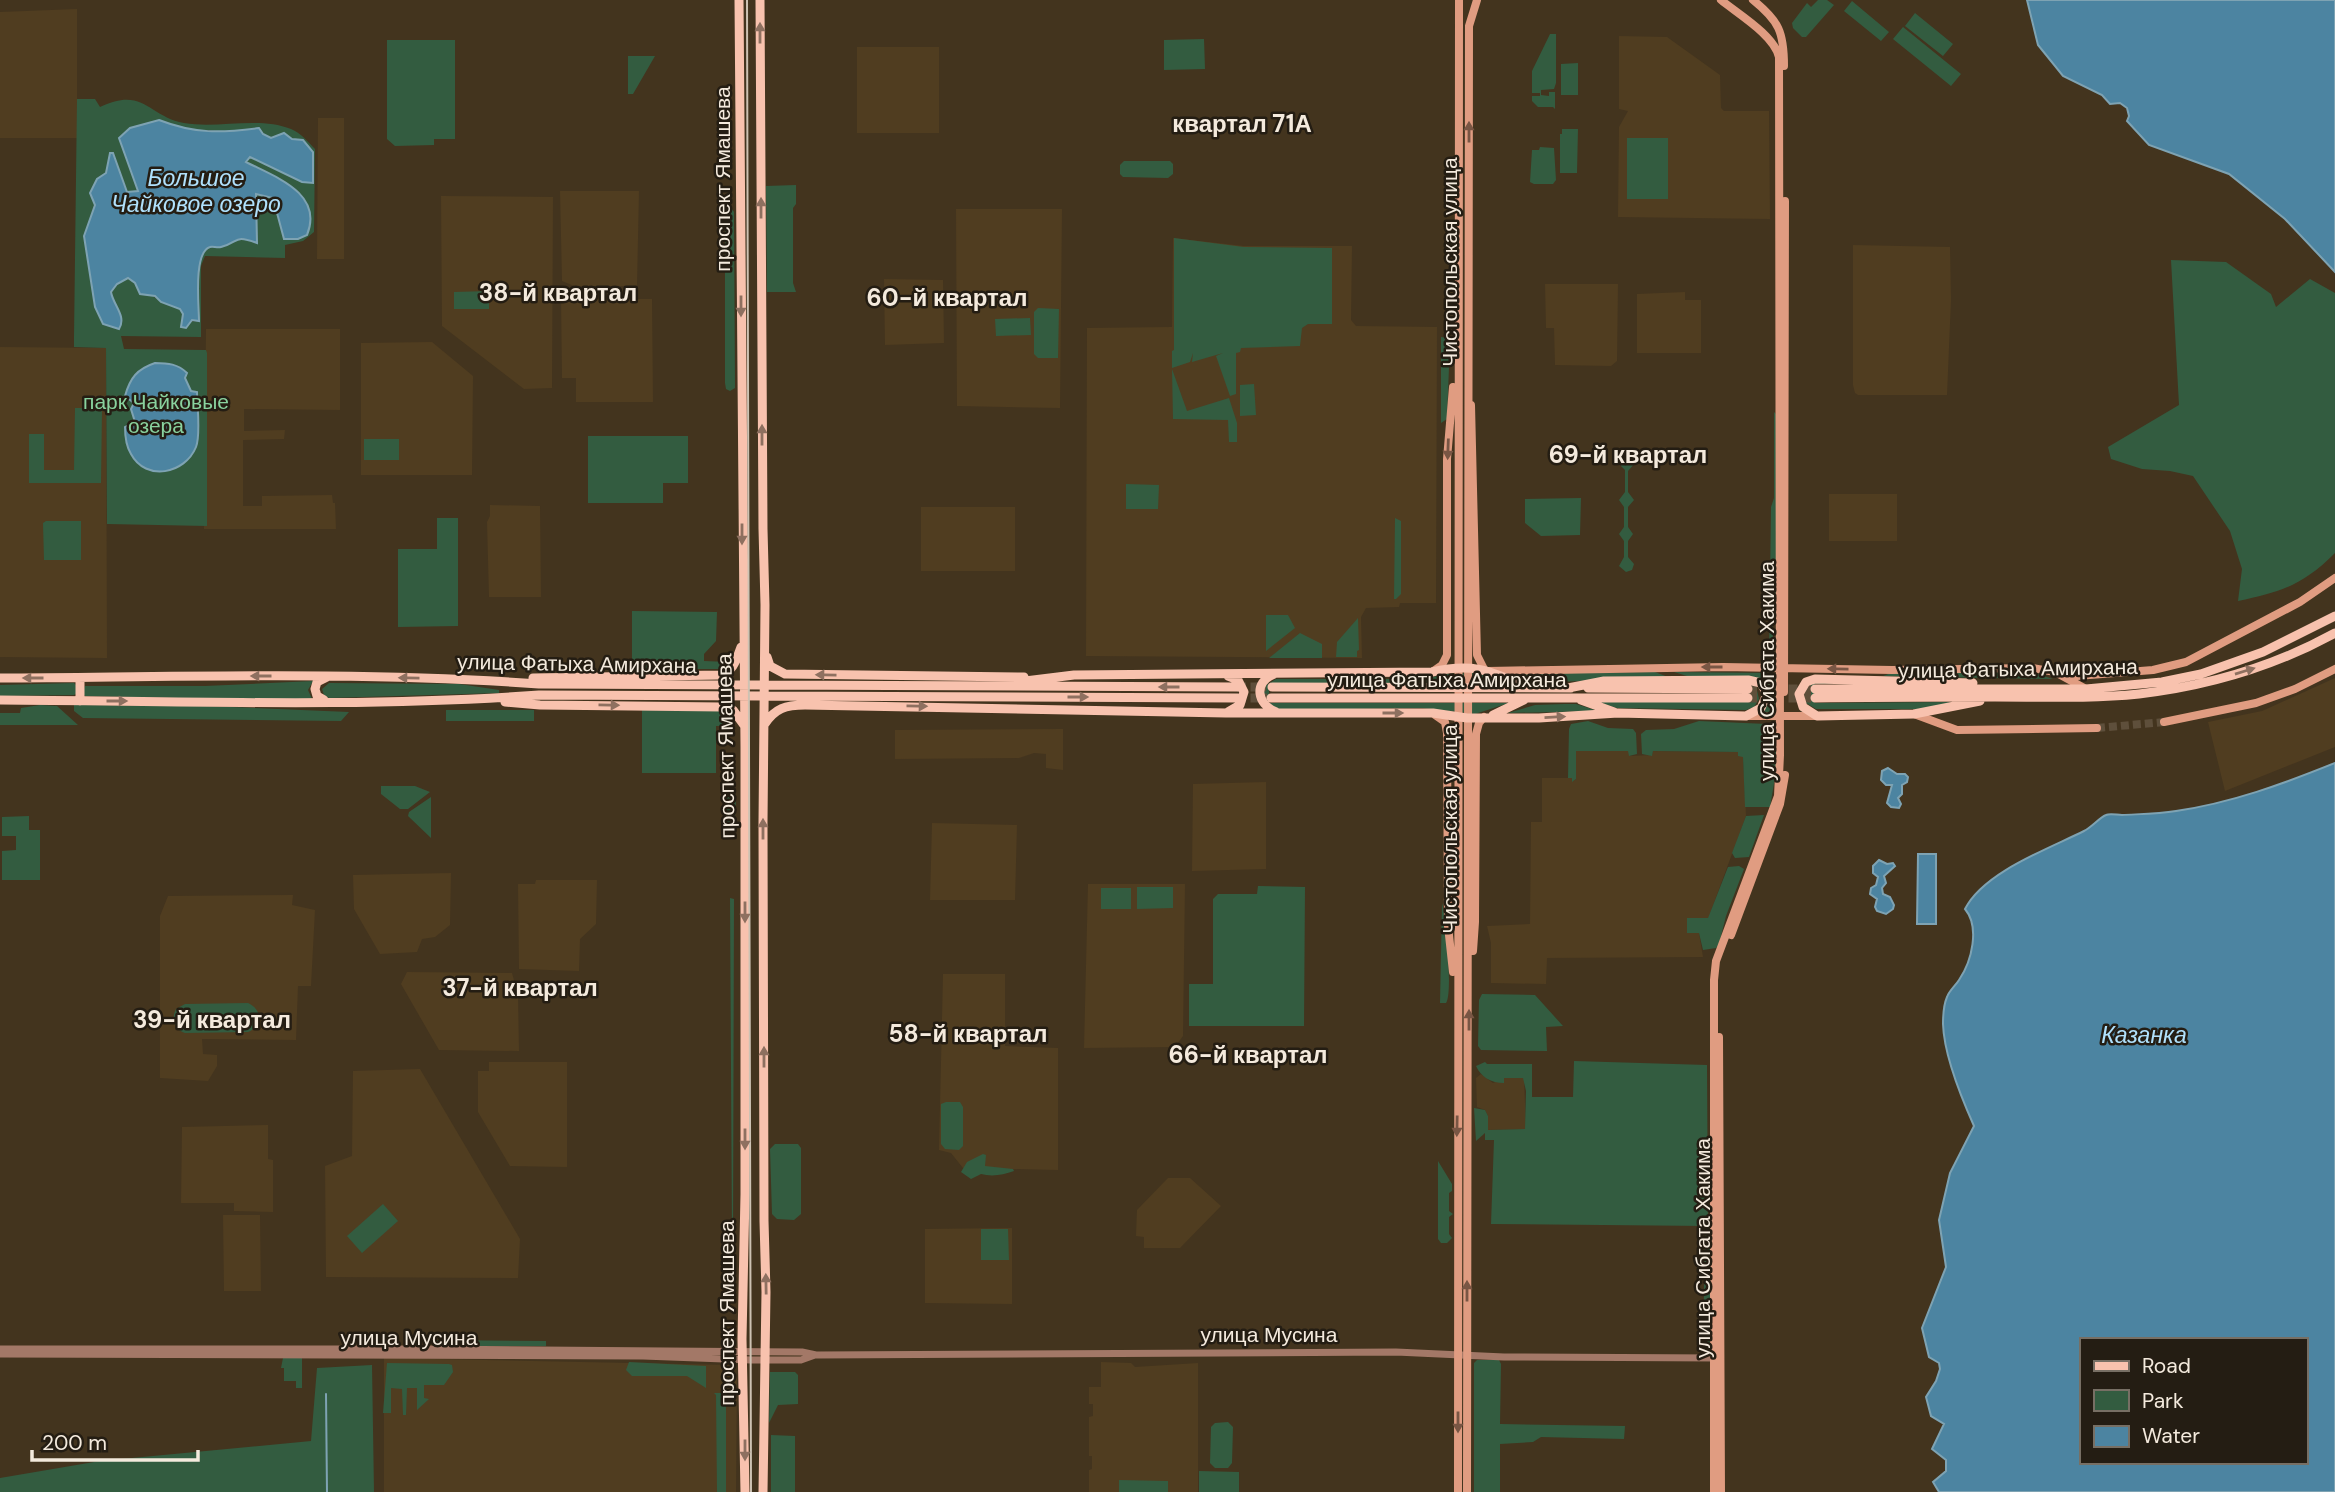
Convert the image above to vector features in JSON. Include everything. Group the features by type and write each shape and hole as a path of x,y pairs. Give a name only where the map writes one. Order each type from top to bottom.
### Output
{"main road":[{"name":"проспект Ямашева","path":"739,0 745,1492"},
{"name":"проспект Ямашева","path":"760,0 765,648 763,726 766,1292 763,1492"},
{"name":"Чистопольская улица","path":"1459,0 1458,357 1462,783 1457,996 1467,1492"},
{"name":"Чистопольская улица","path":"1462,607 1467,396 1469,26 1477,0"},
{"name":"улица Сибгата Хакима","path":"1721,0 1774,44 1779,57 1782,667"},
{"name":"улица Сибгата Хакима","path":"1714,1492 1718,1358 1720,969 1783,797 1784,50 1780,28 1768,12 1753,0"},
{"path":"1752,24 1764,28 1769,26 1772,22 1768,12"},
{"path":"1432,672 1446,659 1447,459 1453,383 1458,357"},
{"path":"1467,396 1472,411 1478,659 1486,670 1530,693"},
{"path":"987,686 1074,675 1432,672 1459,667 1486,670 2032,668 2077,676 2152,670 2186,662 2300,602 2335,578"},
{"name":"улица Фатыха Амирхана","path":"2335,616 2272,648 2201,674 2162,682 2086,689 1815,693 2094,696 2171,689 2281,659 2335,633"},
{"path":"1448,632 1453,639 1460,641 1468,639 1477,631"},
{"path":"478,679 697,676 728,673 734,666 742,642"},
{"path":"765,648 770,666 785,674 1041,678"},
{"path":"1662,668 1677,680"},
{"path":"2164,722 2256,703 2295,689 2335,669"},
{"path":"1874,680 1892,670"},
{"path":"1277,713 1262,702 1259,692 1262,682 1278,673"},
{"path":"799,705 792,702 786,692 788,682 800,674"},
{"path":"1226,675 1238,680 1244,692 1240,705 1226,713"},
{"path":"2060,675 2086,689"},
{"path":"329,676 320,679 315,689 320,698 329,702"},
{"name":"улица Фатыха Амирхана","path":"0,678 329,676 478,679 540,684 663,684 1010,697 1237,698"},
{"path":"697,676 709,681 712,687 709,699 698,705"},
{"path":"79,678 80,701"},
{"path":"1817,716 1804,707 1799,699 1799,691 1806,682 1815,679 1955,681 2022,688"},
{"path":"1571,693 1604,681 1753,680 1761,683 1767,694 1764,704 1746,716"},
{"name":"улица Фатыха Амирхана","path":"0,700 329,702 987,686 1237,688"},
{"name":"улица Фатыха Амирхана","path":"1272,688 1530,693 1748,693"},
{"path":"1469,982 1475,922 1476,734 1479,723 1530,693"},
{"name":"улица Фатыха Амирхана","path":"1272,698 1530,693"},
{"path":"1571,693 1618,713"},
{"path":"1010,697 1059,708"},
{"path":"763,726 774,711 799,705 1226,713 1433,713 1467,718 1539,718 1618,713 1782,717 1914,714 2003,697"},
{"path":"477,700 540,705 698,705 728,708 744,724"},
{"path":"1433,713 1445,722 1448,761 1448,926 1457,996"},
{"path":"1914,714 1957,730 2097,729"},
{"path":"1448,761 1452,754 1464,749 1474,755 1476,761"},
{"name":"Чистопольская улица","path":"1458,1492 1469,982 1462,783"},
{"name":"улица Сибгата Хакима","path":"1718,1358 1721,1492"}],"street":[{"name":"улица Мусина","path":"0,1349 430,1349 743,1356"},
{"name":"улица Мусина","path":"0,1354 765,1356 804,1360 816,1355 1463,1353 1504,1357 1718,1358"}],"shaded area":[{"path":"77,9 77,138 0,138 0,12"},
{"path":"1619,36 1667,37 1720,75 1721,108 1724,111 1769,111 1770,219 1618,217 1619,127 1628,111 1619,109"},
{"path":"857,47 939,47 939,133 857,133"},
{"path":"318,118 344,118 344,259 317,259"},
{"path":"560,191 639,191 637,286 574,286 562,281"},
{"path":"441,196 553,197 552,388 524,389 442,326"},
{"path":"956,209 1062,209 1060,408 957,406"},
{"path":"1173,238 1244,246 1352,246 1351,320 1356,326 1437,327 1436,603 1400,603 1399,607 1366,608 1361,617 1362,658 1086,656 1087,328 1172,327"},
{"path":"1853,245 1950,247 1947,395 1855,393"},
{"path":"884,279 943,280 944,343 885,345"},
{"path":"1545,284 1618,284 1617,361 1611,366 1555,365 1554,328 1546,328"},
{"path":"1685,292 1685,300 1701,300 1701,353 1637,353 1637,294"},
{"path":"561,299 652,299 653,402 576,402 576,378 562,378"},
{"path":"206,329 340,329 340,410 244,409 244,431 285,430 284,439 243,440 243,506 262,506 262,496 332,495 336,529 204,529"},
{"path":"432,342 473,376 472,475 361,475 361,343"},
{"path":"0,347 106,348 107,658 0,657"},
{"path":"1829,494 1897,494 1897,541 1829,541"},
{"path":"490,505 540,506 541,597 489,597 487,522"},
{"path":"921,507 1015,507 1015,571 921,571"},
{"path":"2335,678 2335,747 2225,791 2208,722 2262,711"},
{"path":"1063,729 1063,770 1046,768 1046,754 1034,753 1019,758 895,759 895,730"},
{"path":"1576,751 1629,751 1630,756 1652,755 1653,751 1738,752 1743,756 1746,816 1708,919 1691,918 1699,933 1703,957 1547,958 1546,984 1491,983 1491,943 1487,926 1530,924 1531,822 1542,822 1542,778 1576,779"},
{"path":"1266,782 1266,869 1192,871 1193,784"},
{"path":"932,823 1017,825 1015,900 930,900"},
{"path":"451,873 450,925 435,937 422,939 417,952 380,954 354,909 353,875"},
{"path":"536,880 597,880 596,924 580,939 579,971 519,969 518,884 535,884"},
{"path":"1088,884 1185,884 1183,1036 1175,1047 1084,1048"},
{"path":"293,895 292,905 315,910 311,986 298,986 296,1040 202,1039 203,1054 217,1055 217,1066 208,1081 160,1078 160,916 168,896"},
{"path":"407,972 512,973 518,995 519,1051 439,1050 401,984"},
{"path":"943,974 1005,974 1005,1046 1058,1048 1058,1170 963,1168 951,1153 939,1150"},
{"path":"489,1062 567,1062 567,1167 510,1166 478,1112 478,1071 489,1071"},
{"path":"420,1069 520,1239 518,1278 326,1277 325,1166 352,1156 353,1071"},
{"path":"1481,1074 1493,1083 1504,1078 1524,1078 1526,1129 1488,1130 1488,1116 1485,1110 1477,1107 1476,1078"},
{"path":"268,1125 268,1159 273,1160 273,1212 234,1211 234,1203 181,1203 182,1127"},
{"path":"1168,1178 1190,1178 1221,1206 1180,1248 1144,1248 1144,1237 1136,1236 1137,1210"},
{"path":"223,1215 260,1215 261,1291 224,1291"},
{"path":"1012,1228 1012,1304 925,1303 925,1229"},
{"path":"384,1358 730,1365 734,1367 737,1379 736,1492 384,1492"},
{"path":"1101,1362 1131,1363 1135,1367 1198,1363 1198,1492 1089,1492 1092,1456 1089,1456 1089,1417 1093,1416 1093,1404 1089,1404 1089,1387 1101,1387"}],"green space":[{"path":"1818,0 1827,0 1834,5 1806,37 1802,37 1792,23 1807,3 1811,7"},
{"path":"1852,1 1889,32 1881,41 1844,11"},
{"path":"1915,13 1953,44 1943,56 1905,26"},
{"path":"1903,27 1961,74 1951,86 1893,39"},
{"path":"1550,34 1556,34 1556,83 1554,89 1541,90 1541,95 1549,96 1549,92 1555,92 1555,109 1538,107 1532,101 1532,96 1540,96 1540,93 1532,93 1532,71"},
{"path":"1204,39 1205,69 1164,70 1164,40"},
{"path":"387,40 455,40 455,139 434,139 434,145 395,146 387,139"},
{"path":"628,56 655,56 633,94 628,94"},
{"path":"1578,63 1578,95 1561,95 1561,64"},
{"name":"парк Чайковые озера","path":"77,99 95,99 100,107 115,101 137,101 172,120 184,123 279,125 298,133 315,149 314,232 303,241 285,245 285,258 205,256 201,266 201,337 121,336 124,349 206,350 207,526 107,524 106,348 74,347","holes":["159,120 184,129 263,134 271,138 284,134 292,139 303,140 313,152 312,183 250,157 246,162 282,181 302,198 310,221 307,235 273,198 256,194 256,243 240,239 220,247 209,247 204,251 199,269 199,321 181,322 183,314 180,309 161,302 128,278 117,284 111,292 121,315 119,329 103,323 95,307 84,236 95,205 97,179 106,173 113,153 128,193 138,191 119,138 130,128"]},
{"path":"1562,129 1578,129 1577,173 1560,173"},
{"path":"1627,138 1668,138 1668,199 1627,199"},
{"path":"1540,147 1554,148 1556,180 1553,184 1530,182 1532,150 1539,150"},
{"path":"1124,161 1170,161 1173,164 1173,174 1168,178 1123,177 1120,174 1120,165"},
{"path":"796,185 796,204 793,208 793,283 796,292 767,292 766,186"},
{"path":"732,209 735,388 730,391 726,389 725,383 725,214"},
{"path":"1174,238 1244,247 1332,248 1332,324 1308,324 1302,328 1300,346 1241,348 1240,352 1236,353 1236,394 1230,396 1216,356 1223,353 1192,362 1193,353 1190,362 1172,368"},
{"path":"2171,260 2226,262 2271,294 2276,307 2310,279 2335,293 2335,553 2302,580 2267,594 2238,601 2242,569 2230,531 2193,476 2142,469 2111,459 2108,447 2179,405"},
{"path":"489,291 489,309 454,309 454,292"},
{"path":"1038,308 1059,309 1058,358 1038,358 1034,354 1034,312"},
{"path":"1030,318 1031,335 996,336 995,319"},
{"path":"1441,337 1450,341 1447,419 1441,423"},
{"path":"1172,369 1187,411 1229,398 1237,423 1237,442 1229,442 1228,420 1173,419"},
{"path":"1254,384 1256,415 1240,416 1240,385"},
{"path":"75,408 102,408 101,483 29,483 29,434 44,434 44,470 74,470"},
{"path":"1774,412 1776,591 1773,607 1773,657 1769,657 1771,507 1774,498"},
{"path":"588,436 688,436 688,483 663,483 663,503 588,503"},
{"path":"364,439 399,439 399,460 364,460"},
{"path":"1627,450 1634,454 1635,463 1628,471 1628,492 1634,500 1628,507 1628,527 1633,534 1628,541 1628,557 1634,564 1632,570 1626,572 1619,566 1624,557 1624,541 1619,534 1624,527 1624,507 1619,500 1625,492 1625,470 1621,466 1620,456"},
{"path":"1126,484 1159,485 1158,509 1126,509"},
{"path":"1581,498 1580,535 1541,536 1525,523 1525,499"},
{"path":"437,518 458,518 458,626 398,627 398,549 437,549"},
{"path":"1395,518 1401,521 1401,594 1394,599"},
{"path":"81,521 81,560 44,560 43,523"},
{"path":"632,611 717,612 716,641 704,654 704,661 729,662 724,669 632,669"},
{"path":"1266,615 1288,615 1295,628 1266,651"},
{"path":"1358,618 1357,657 1336,657 1337,642"},
{"path":"1300,633 1322,644 1322,658 1269,658"},
{"path":"1655,672 1668,677 1534,683 1503,674"},
{"path":"1674,672 1774,673 1775,710 1762,712 1763,681 1756,677 1687,676"},
{"path":"1894,672 2031,672 2053,679 1883,676"},
{"path":"1475,673 1507,686 1269,686 1269,703 1509,703 1475,714 1422,708 1276,710 1263,700 1265,686 1276,679 1424,679 1447,674"},
{"path":"313,681 308,690 313,701 85,696 83,693 85,686 205,686"},
{"path":"1812,682 1952,684 1815,684 1815,703 1952,702 1923,709 1816,709 1806,703 1803,693"},
{"path":"74,683 77,693 74,695 0,696 0,685"},
{"path":"329,683 459,684 499,690 499,693 329,698 324,695 322,689"},
{"path":"1747,684 1756,686 1759,699 1754,707 1746,710 1617,708 1598,702 1748,702"},
{"path":"1576,704 1598,711 1508,713 1535,705"},
{"path":"74,705 207,706 349,712 341,721 83,718 74,711"},
{"path":"57,706 78,725 0,725 0,713 20,713 21,708"},
{"path":"446,710 534,710 534,721 446,721"},
{"path":"642,710 721,711 733,718 733,726 716,726 716,773 642,773"},
{"path":"1588,721 1608,728 1633,729 1636,733 1637,754 1629,756 1628,751 1576,751 1576,779 1572,782 1572,778 1568,778 1569,729 1571,724"},
{"path":"1699,721 1767,724 1777,732 1779,754 1770,807 1745,807 1743,757 1738,756 1738,752 1653,751 1652,756 1642,754 1641,734 1646,730 1674,729"},
{"path":"723,778 732,778 736,800 735,817 724,827"},
{"path":"381,786 415,786 430,792 408,809 400,809 381,794"},
{"path":"431,797 431,838 408,816 409,812"},
{"path":"1764,815 1749,857 1735,858 1732,853 1746,816"},
{"path":"29,816 29,830 40,830 40,880 2,880 2,851 16,850 16,836 2,836 2,817"},
{"path":"1739,866 1744,869 1726,916 1719,944 1716,948 1703,950 1699,933 1687,933 1687,918 1708,918 1728,867"},
{"path":"1258,886 1305,887 1304,1026 1189,1026 1189,984 1213,984 1213,899 1218,894 1257,894"},
{"path":"1137,887 1173,887 1173,908 1137,909"},
{"path":"1101,888 1131,888 1131,909 1101,909"},
{"path":"730,898 734,899 733,1241 732,1240"},
{"path":"1442,903 1449,971 1446,1003 1440,1003"},
{"path":"1482,994 1535,995 1563,1026 1546,1027 1547,1051 1481,1050 1478,1046 1479,1000"},
{"path":"248,1003 259,1014 259,1022 248,1032 185,1033 174,1023 176,1009 185,1004"},
{"path":"1574,1061 1707,1065 1708,1226 1491,1224 1494,1140 1485,1140 1485,1133 1476,1141 1474,1108 1485,1110 1488,1130 1525,1129 1526,1091 1523,1078 1504,1078 1504,1083 1495,1082 1487,1079 1476,1066 1485,1062 1532,1064 1532,1097 1573,1097"},
{"path":"960,1102 963,1107 963,1146 959,1150 945,1149 941,1144 941,1104"},
{"path":"775,1144 798,1144 801,1148 801,1214 794,1220 777,1219 772,1214 770,1149"},
{"path":"986,1155 985,1166 1014,1171 998,1175 981,1174 971,1179 961,1172 967,1162"},
{"path":"1438,1161 1452,1184 1449,1211 1453,1214 1449,1217 1449,1234 1452,1238 1447,1243 1441,1243 1438,1239"},
{"path":"383,1204 398,1221 362,1253 347,1236"},
{"path":"981,1229 1008,1229 1009,1260 981,1260"},
{"path":"1705,1230 1710,1232 1710,1349 1703,1348"},
{"path":"434,1340 546,1341 546,1346 434,1346"},
{"path":"283,1358 302,1358 302,1388 296,1388 296,1381 284,1381 284,1368 281,1368"},
{"path":"1477,1360 1499,1360 1501,1364 1500,1424 1625,1426 1624,1439 1541,1437 1533,1442 1500,1444 1500,1492 1474,1492 1474,1363"},
{"path":"629,1362 706,1366 706,1388 687,1376 632,1376 626,1370"},
{"path":"387,1363 449,1364 452,1365 453,1372 444,1385 424,1385 424,1398 429,1399 417,1410 417,1388 407,1388 406,1415 403,1415 402,1389 391,1388 391,1413 383,1413"},
{"path":"372,1365 374,1492 0,1492 0,1478 100,1461 311,1441 317,1368"},
{"path":"770,1372 795,1372 798,1375 798,1404 778,1405 769,1423"},
{"path":"714,1393 726,1393 726,1492 717,1492"},
{"path":"1228,1422 1233,1427 1232,1463 1228,1468 1215,1468 1210,1463 1211,1427 1215,1423"},
{"path":"771,1435 795,1436 795,1492 771,1492"},
{"path":"1199,1471 1239,1472 1239,1492 1199,1492"},
{"path":"1119,1480 1168,1481 1168,1492 1119,1492"}],"water":[{"path":"2027,0 2335,0 2335,272 2285,219 2229,174 2149,145 2127,121 2127,108 2120,103 2110,104 2102,95 2063,76 2038,45"},
{"name":"Большое Чайковое озеро","path":"159,120 184,128 208,131 259,128 271,138 284,133 292,139 303,140 313,152 313,183 302,182 250,157 246,162 294,188 309,208 310,220 307,235 298,239 284,239 273,198 256,194 257,243 240,239 221,247 210,247 201,259 198,281 199,321 192,320 186,328 181,327 183,314 180,309 161,302 155,296 140,294 135,283 128,278 117,284 111,292 121,315 119,329 103,324 95,307 84,236 95,205 90,193 97,179 106,173 110,153 113,153 127,192 138,191 119,138 130,128"},
{"path":"155,363 164,363 184,370 191,391 197,392 199,428 196,447 183,463 165,471 146,469 138,463 129,451 125,434 125,427 135,422 131,409 134,403 125,396 129,384 139,371"},
{"name":"Казанка","path":"2335,763 2335,1492 1939,1492 1933,1482 1946,1471 1946,1460 1932,1449 1944,1424 1931,1416 1926,1397 1940,1369 1939,1363 1929,1357 1922,1328 1946,1267 1939,1220 1950,1173 1974,1126 1950,1063 1943,1024 1947,997 1964,972 1971,954 1972,925 1965,909 1974,896 2002,873 2084,831 2106,815 2196,808 2257,792"},
{"path":"1888,768 1908,777 1898,798 1901,804 1899,808 1891,807 1887,803 1892,785 1886,785 1881,780 1882,771"},
{"path":"1918,854 1936,854 1936,924 1917,924"},
{"path":"1879,860 1887,864 1893,863 1895,866 1884,876 1886,883 1882,888 1883,894 1890,897 1894,905 1886,914 1877,911 1877,899 1870,894 1878,877 1873,873 1873,866"}],"waterway":[{"path":"326,1394 327,1492"}],"tunnel":[{"path":"1237,687 1266,687"},
{"path":"1748,689 1815,689"},
{"path":"1237,698 1267,698"},
{"path":"1748,698 1815,698"},
{"path":"2097,728 2164,722"}],"tram line":[{"path":"747,0 751,1492"}],"district":[{"name":"квартал 71А","path":"1242,124"},
{"name":"38-й квартал","path":"558,293"},
{"name":"60-й квартал","path":"947,298"},
{"name":"69-й квартал","path":"1628,455"},
{"name":"37-й квартал","path":"520,988"},
{"name":"39-й квартал","path":"212,1020"},
{"name":"58-й квартал","path":"968,1034"},
{"name":"66-й квартал","path":"1248,1055"}]}
